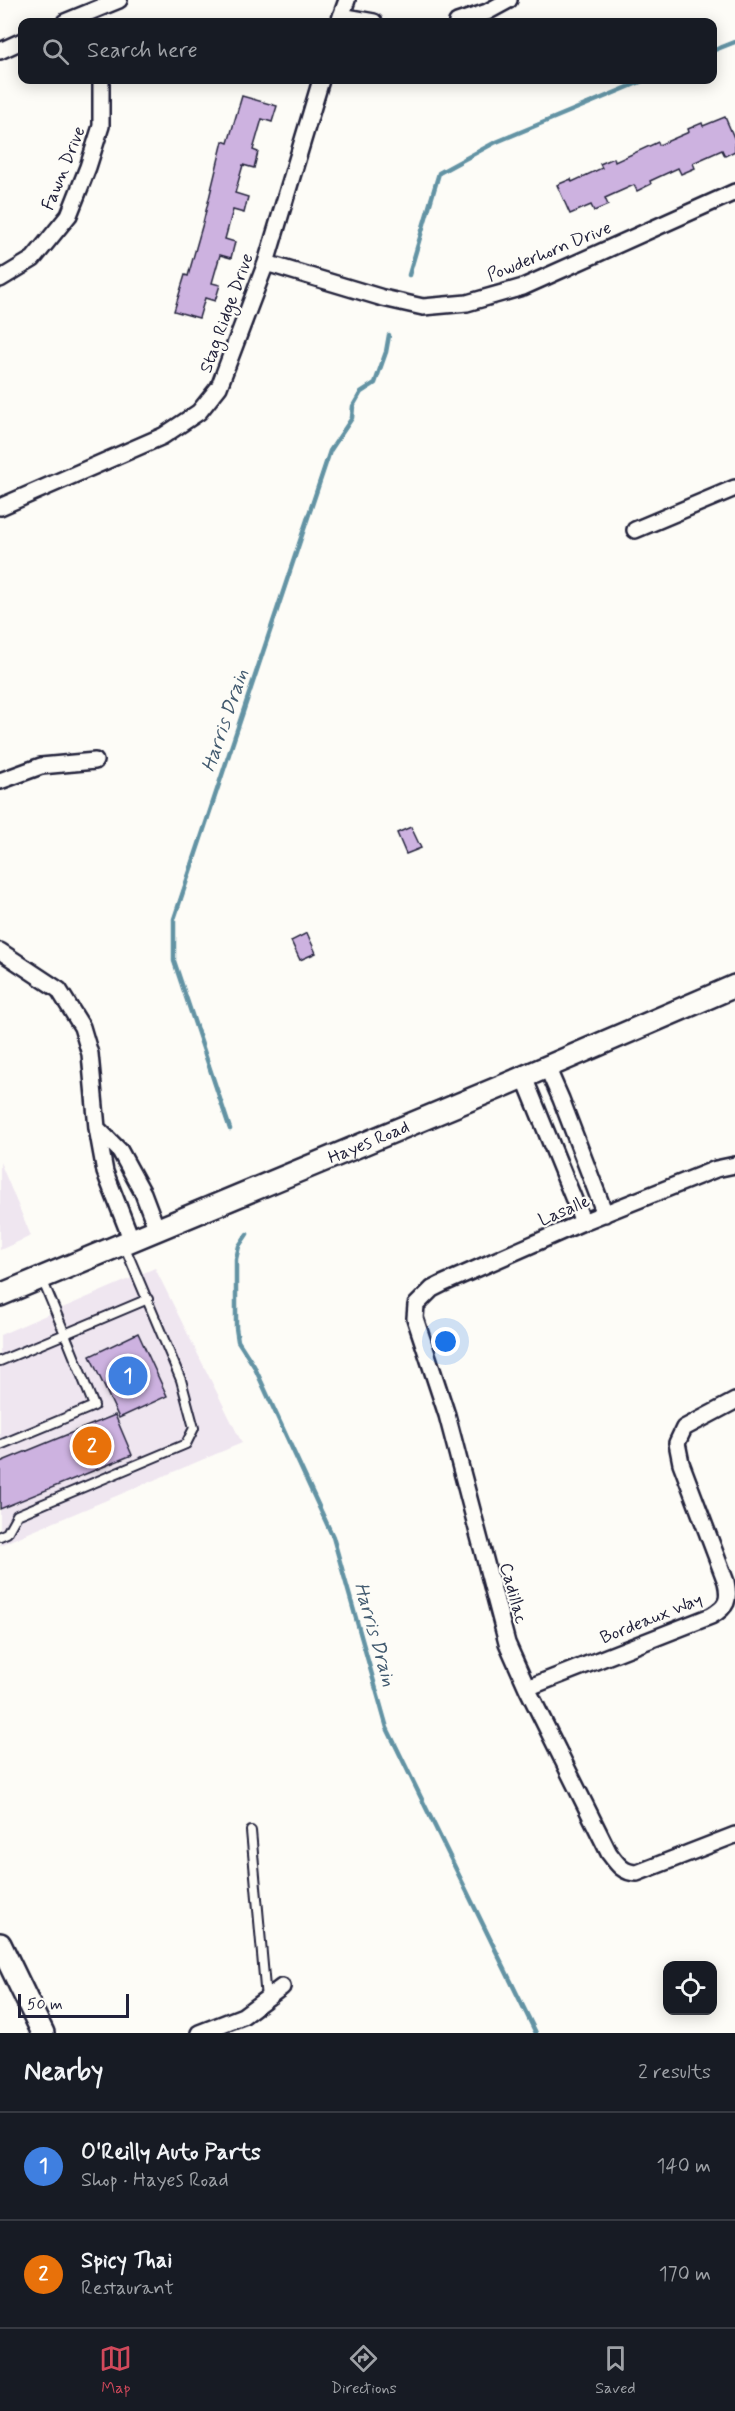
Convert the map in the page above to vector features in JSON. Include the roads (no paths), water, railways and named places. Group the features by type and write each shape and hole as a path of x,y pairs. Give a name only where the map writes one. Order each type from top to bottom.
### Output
{"street":[{"path":"85,18 119,0"},
{"path":"340,18 347,0"},
{"path":"470,18 509,0"},
{"path":"0,51 18,43"},
{"name":"Fawn Drive","path":"0,279 33,259 69,215 101,126 101,84"},
{"name":"Stag Ridge Drive","path":"0,507 163,436 198,412 219,387 266,263 320,84"},
{"name":"Powderhorn Drive","path":"266,263 383,298 423,307 467,303 523,287 735,192"},
{"path":"635,530 735,488"},
{"path":"0,781 41,766 95,761"},
{"path":"0,951 59,990 82,1027 90,1054 97,1128 105,1172 128,1242"},
{"name":"Hayes Road","path":"0,1294 524,1077 735,986"},
{"path":"546,1067 561,1099 605,1214"},
{"path":"524,1077 583,1222"},
{"path":"97,1128 120,1151 143,1193 157,1230"},
{"name":"Lasalle","path":"416,1305 442,1284 583,1222 716,1169 735,1165"},
{"name":"Cadillac","path":"416,1305 415,1318 419,1335 447,1415 507,1643 609,1853 626,1872 645,1871 735,1835"},
{"name":"Bordeaux Way","path":"527,1688 711,1616 726,1606 729,1599 726,1582 681,1463 677,1443 684,1428 735,1401"},
{"path":"0,1944 44,2033"},
{"path":"199,2033 243,2016 282,1987"}],"lane":[{"path":"0,1536 7,1533 17,1515 186,1444 194,1428 182,1380 148,1299 128,1242"},
{"path":"0,1445 94,1406 41,1277"},
{"path":"0,1361 148,1299"},
{"path":"251,1831 266,1999"}],"waterway":[{"name":"Harris Drain","path":"717,49 735,42"},
{"name":"Harris Drain","path":"409,275 439,173 494,143 635,84"},
{"name":"Harris Drain","path":"230,1129 174,961 174,919 330,451 352,418 353,406 361,392 375,383 386,352 389,335"},
{"name":"Harris Drain","path":"247,1234 239,1246 236,1259 238,1341 254,1366 333,1537 387,1728 536,2033"}],"place":[{"name":"O'Reilly Auto Parts","path":"128,1376"},
{"name":"Spicy Thai","path":"92,1446"}]}
